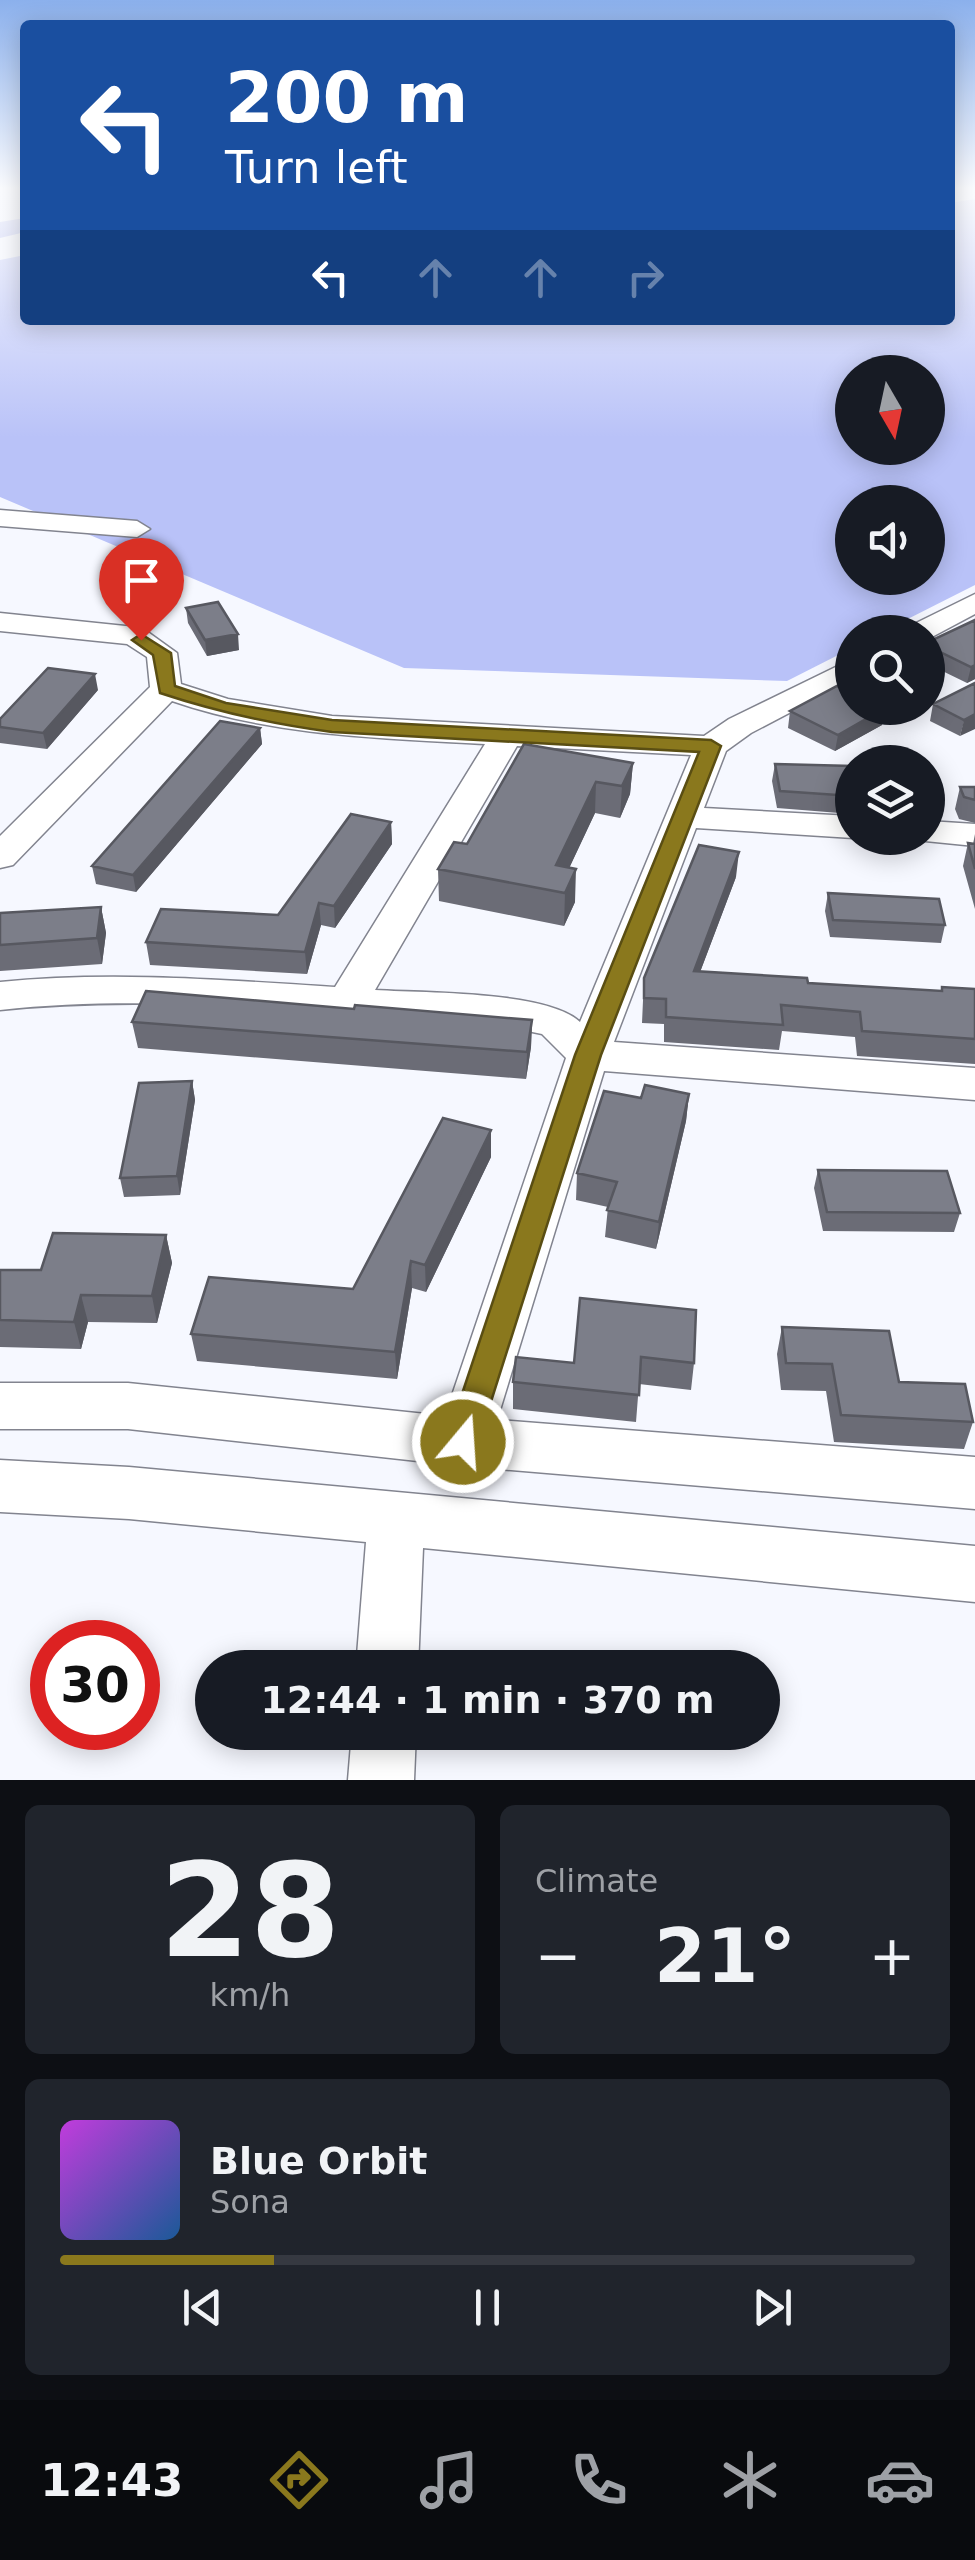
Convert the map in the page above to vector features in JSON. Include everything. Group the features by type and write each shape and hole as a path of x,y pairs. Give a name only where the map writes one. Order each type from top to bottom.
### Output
{"street":[{"path":"0,518 138,529"},
{"path":"945,619 975,604"},
{"path":"0,622 136,636 162,653 166,689 67,801 0,857"},
{"path":"463,1442 588,1055 711,746 740,726 835,677"},
{"path":"166,689 222,708 332,726 711,746"},
{"path":"347,1002 508,735"},
{"path":"683,817 779,832 835,829"},
{"path":"945,833 975,835"},
{"path":"0,996 96,1006 194,992 503,1012 555,1022 588,1055 788,1086 975,1084"},
{"path":"0,1406 128,1406 463,1442 975,1483"},
{"path":"0,1486 129,1493 975,1574"},
{"path":"389,1650 396,1519"},
{"path":"381,1780 383,1750"}],"shaded area":[{"path":"0,272 20,272 20,325 955,325 955,272 975,272 975,585 916,615 835,615 835,657 787,681 404,668 0,497"}],"building":[{"path":"218,602 238,634 205,640 186,608"},
{"path":"975,620 975,665 971,667 945,654 945,634"},
{"path":"48,668 95,674 43,733 0,727 0,719"},
{"path":"975,683 975,714 964,720 945,710 945,698"},
{"path":"835,687 835,725 855,725 838,735 790,711"},
{"path":"220,721 260,728 133,875 92,866"},
{"path":"524,744 633,763 622,786 596,782 556,865 576,869 565,893 438,869 454,842 467,844"},
{"path":"775,764 835,766 835,795 780,791"},
{"path":"960,787 975,787 975,800 964,797"},
{"path":"351,814 391,822 334,906 319,903 305,952 146,942 161,909 278,915"},
{"path":"968,843 975,844 975,869"},
{"path":"699,845 739,852 694,971 807,978 808,983 942,991 942,987 975,989 975,1039 862,1031 860,1012 781,1005 783,1025 666,1017 666,999 644,998 644,978"},
{"path":"828,893 939,899 945,925 833,920"},
{"path":"101,907 97,938 0,945 0,913"},
{"path":"146,991 532,1020 527,1052 132,1022"},
{"path":"192,1081 177,1176 120,1178 139,1083"},
{"path":"645,1085 689,1094 659,1222 607,1210 617,1182 577,1173 604,1091 641,1098"},
{"path":"443,1118 491,1130 425,1265 411,1261 395,1352 191,1334 209,1277 353,1289"},
{"path":"818,1170 947,1171 960,1213 827,1212"},
{"path":"53,1233 166,1235 152,1296 81,1295 74,1322 0,1320 0,1270 41,1270"},
{"path":"580,1298 696,1310 694,1363 641,1357 639,1395 513,1382 516,1357 574,1363"},
{"path":"782,1327 889,1331 899,1382 965,1384 973,1422 841,1415 832,1364 786,1363"}],"route":[{"path":"141,640 155,645 162,653 166,689 222,708 273,718 332,726 711,746 588,1055 463,1442"}]}
